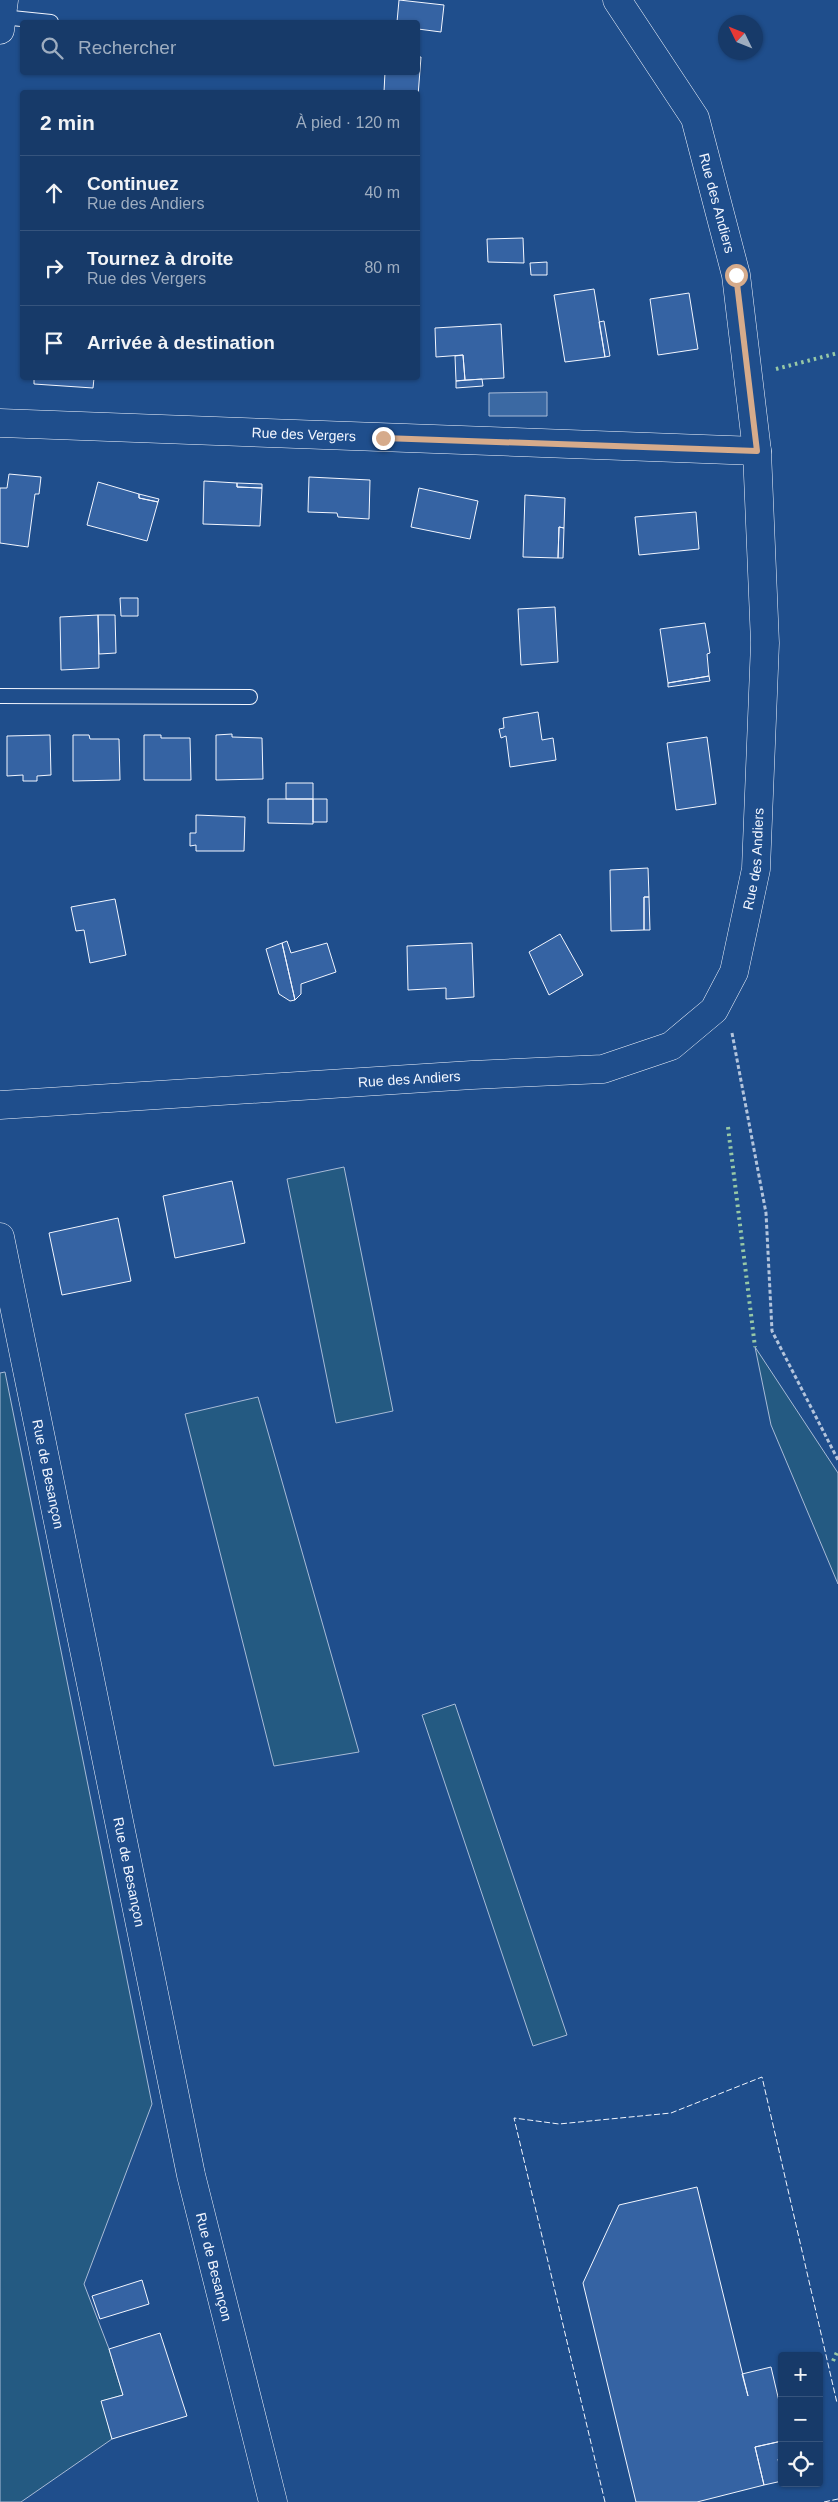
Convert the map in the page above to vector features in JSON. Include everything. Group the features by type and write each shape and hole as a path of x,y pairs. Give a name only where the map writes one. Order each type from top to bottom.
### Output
{"street":[{"name":"Rue des Andiers","path":"0,1105 472,1075 602,1070 672,1046 714,1010 734,972 756,869 765,643 757,451 736,275 695,118 617,0"},
{"name":"Rue des Vergers","path":"0,423 757,451"},
{"name":"Rue de Besançon","path":"0,1237 191,2175 273,2502"}],"lane":[{"path":"2,16 35,20"},
{"path":"0,696 250,697"}],"path":[{"path":"714,1010 734,1035 763,1194 766,1213 772,1331 838,1460"}],"shaded area":[{"path":"547,392 547,416 489,416 489,393"},
{"path":"344,1167 393,1411 336,1423 287,1179"},
{"path":"755,1347 838,1473 838,1584 771,1425"},
{"path":"5,1372 152,2104 84,2284 109,2349 123,2395 102,2401 112,2439 21,2502 0,2502 0,1373"},
{"path":"258,1397 359,1752 274,1766 185,1414"},
{"path":"455,1704 567,2035 533,2046 422,1715"}],"building":[{"path":"399,0 444,5 441,32 420,29 420,20 397,20"},
{"path":"385,75 420,75 418,90 384,90"},
{"path":"523,238 524,263 488,262 487,239"},
{"path":"547,262 547,275 531,275 530,263"},
{"path":"594,289 605,357 565,362 554,295"},
{"path":"689,293 698,349 658,355 650,299"},
{"path":"604,321 610,356 605,357 599,322"},
{"path":"501,324 504,378 465,380 463,355 436,357 435,328"},
{"path":"463,355 465,380 456,381 455,356"},
{"path":"482,379 483,386 456,388 456,381"},
{"path":"34,380 94,380 93,388 34,384"},
{"path":"9,474 41,477 39,494 35,494 28,547 0,543 0,488 7,488"},
{"path":"309,477 370,480 369,519 338,517 337,513 308,512"},
{"path":"204,481 237,483 237,487 262,488 260,526 203,524"},
{"path":"98,482 139,494 139,498 158,502 147,541 87,525"},
{"path":"237,483 262,484 262,488 237,487"},
{"path":"419,488 478,501 470,539 411,527"},
{"path":"139,494 159,499 158,502 139,498"},
{"path":"525,495 565,498 564,528 559,527 558,558 523,557"},
{"path":"696,512 699,549 639,555 635,517"},
{"path":"559,527 564,528 563,558 558,558"},
{"path":"120,598 138,598 138,616 121,616"},
{"path":"555,607 558,662 521,665 518,609"},
{"path":"98,615 99,668 61,670 60,617"},
{"path":"98,615 115,615 116,653 99,654"},
{"path":"705,623 710,653 707,654 709,676 668,683 660,629"},
{"path":"709,676 710,681 668,687 668,683"},
{"path":"538,712 542,740 553,738 556,760 510,767 506,736 501,738 499,729 504,728 503,718"},
{"path":"232,734 232,737 262,738 263,779 216,780 216,735"},
{"path":"50,735 51,775 37,776 37,781 23,781 23,775 7,776 7,736"},
{"path":"73,735 89,735 90,739 119,739 120,780 73,781"},
{"path":"144,735 161,735 161,738 190,738 191,780 144,780"},
{"path":"707,737 716,804 676,810 667,743"},
{"path":"286,783 313,783 313,799 286,799"},
{"path":"268,799 313,799 313,824 268,823"},
{"path":"313,799 327,799 327,822 313,822"},
{"path":"196,815 245,817 244,851 196,851 196,845 190,846 190,833 196,833"},
{"path":"648,868 649,897 644,897 644,930 611,931 610,870"},
{"path":"644,897 649,897 650,930 644,930"},
{"path":"115,899 126,955 90,963 84,930 76,931 71,907"},
{"path":"560,934 583,975 549,995 529,952"},
{"path":"287,941 291,953 327,943 336,972 301,984 301,994 295,1000 282,943"},
{"path":"282,943 295,1000 290,1001 279,994 266,949"},
{"path":"472,943 474,997 446,999 446,988 408,990 407,946"},
{"path":"232,1181 245,1243 175,1258 163,1196"},
{"path":"118,1218 131,1281 62,1295 49,1233"},
{"path":"697,2187 743,2374 771,2367 778,2397 778,2442 755,2447 764,2485 697,2502 636,2502 583,2283 619,2205"},
{"path":"142,2280 149,2304 100,2319 92,2296"},
{"path":"160,2333 187,2416 112,2439 101,2401 123,2395 109,2349"},
{"path":"778,2442 778,2482 764,2485 755,2447"}],"hedge":[{"path":"776,369 838,353"},
{"path":"728,1127 755,1347"},
{"path":"833,2361 838,2350"}],"fence":[{"path":"605,2502 514,2118 559,2124 671,2113 762,2077 837,2403"},
{"path":"824,2502 838,2499"}],"route":[{"path":"383,438 757,451 736,275"}]}
